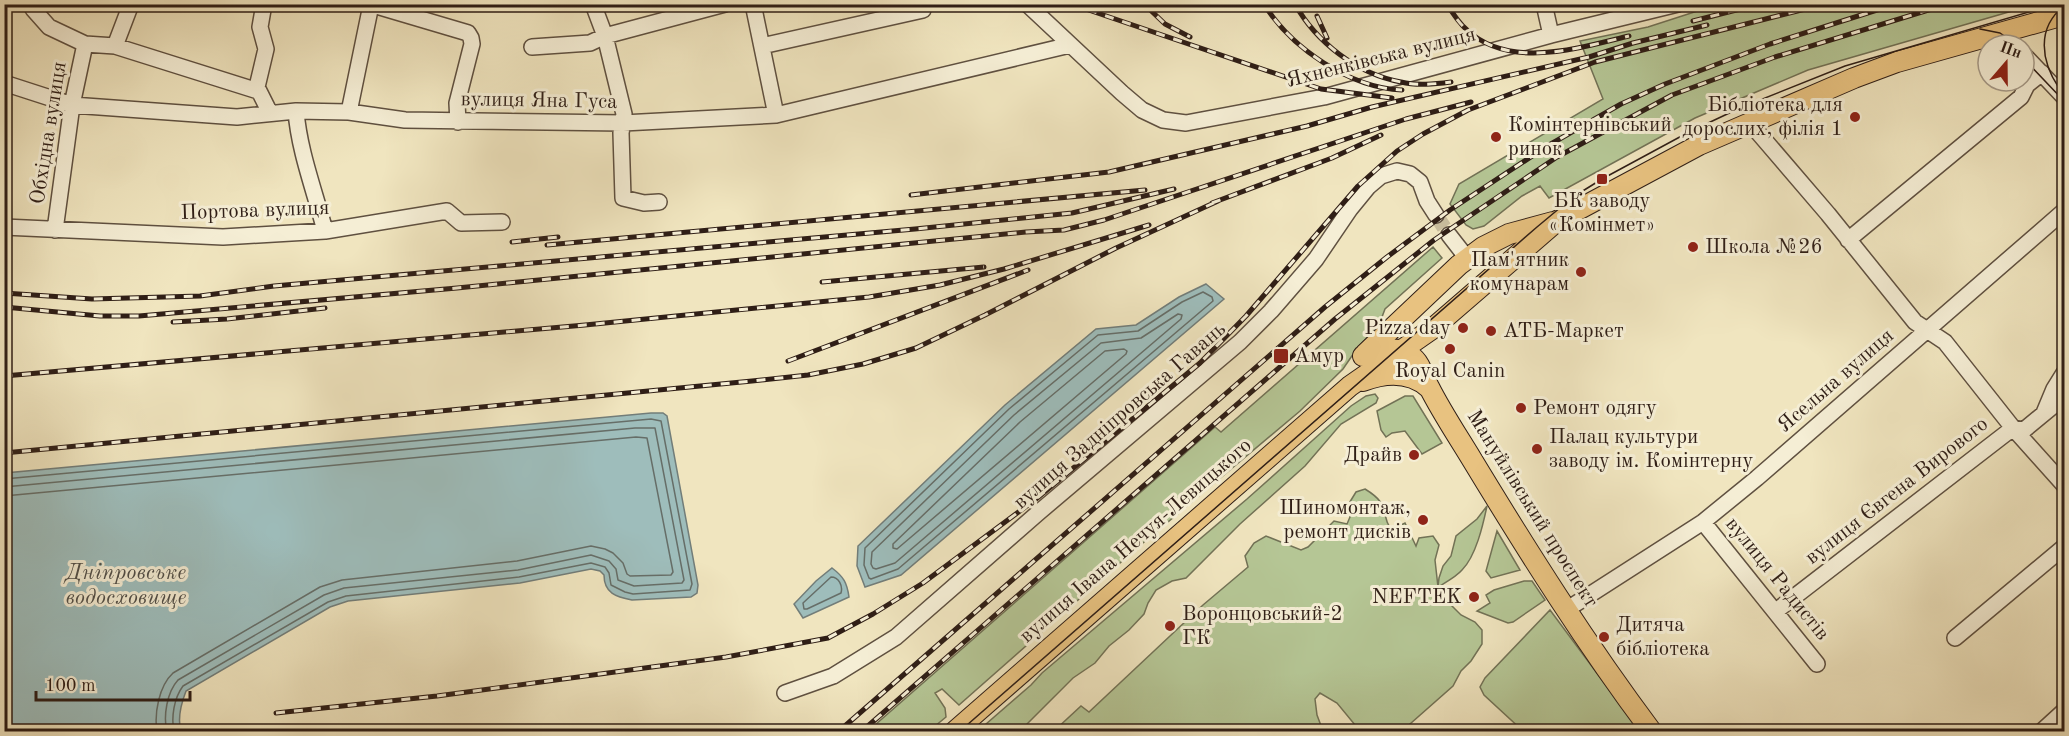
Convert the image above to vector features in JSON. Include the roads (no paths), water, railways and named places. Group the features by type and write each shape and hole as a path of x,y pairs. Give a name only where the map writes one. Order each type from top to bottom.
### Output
{"main road":[{"name":"вулиця Івана Нечуя-Левицького","path":"1999,33 2064,15"},
{"name":"вулиця Івана Нечуя-Левицького","path":"954,732 1350,386 1432,329 1557,221 1664,163 1750,123 1897,62 1976,39"},
{"name":"вулиця Івана Нечуя-Левицького","path":"1350,386 1363,356 1467,258 1509,234 1557,221"},
{"path":"1400,350 1403,326 1409,312"},
{"path":"1423,378 1423,344 1432,329"},
{"path":"1363,356 1388,350 1400,350 1412,356 1423,378"},
{"path":"1350,386 1381,376 1408,375 1423,378"},
{"name":"Мануйлівський проспект","path":"1423,378 1566,610 1653,732"}],"street":[{"path":"33,4 33,9 50,27 85,44 115,46 258,91"},
{"path":"115,46 131,4"},
{"path":"264,4 260,27 266,49 257,83 258,91 270,113"},
{"path":"594,4 605,36 624,114 621,133 623,198 644,203 659,202"},
{"path":"532,47 590,43 605,36 725,4"},
{"path":"753,4 776,115"},
{"path":"1027,4 1070,45"},
{"path":"1544,4 1551,36"},
{"name":"Яхненківська вулиця","path":"1070,45 1142,110 1163,120 1186,123 1324,97 1678,4"},
{"path":"349,112 371,5 468,33 472,45 457,103 458,122"},
{"path":"762,46 923,10"},
{"name":"Обхідна вулиця","path":"55,230 72,105 85,44"},
{"name":"вулиця Яна Гуса","path":"4,83 72,105 237,117 296,111 349,112 405,120 458,122 623,123 776,115 1070,45"},
{"path":"2036,67 2064,97"},
{"path":"1848,240 2021,97 2028,85 2042,73"},
{"path":"296,111 301,146 325,231"},
{"path":"1750,123 1828,214 1915,322 1945,342 2013,428 2064,485"},
{"name":"вулиця Задніпровська Гавань","path":"785,693 833,676 896,637 1240,342 1271,311 1316,259 1357,200 1381,176 1397,171 1410,174 1420,182 1427,201 1436,215"},
{"name":"Портова вулиця","path":"4,227 224,237 325,231 447,211 460,223 502,222"},
{"name":"Ясельна вулиця","path":"1566,610 1703,522 1757,478 2064,211"},
{"path":"1449,235 1467,258"},
{"path":"2044,413 2064,373"},
{"name":"вулиця Євгена Вирового","path":"1776,611 2013,428 2024,430 2064,396"},
{"name":"вулиця Радистів","path":"1703,522 1817,664"},
{"path":"1955,638 2064,547"},
{"path":"2041,732 2064,711"}],"water":[{"path":"1206,284 1224,299 901,575 865,587 857,566 858,546 1005,405 1096,329 1136,325 1179,297"},
{"name":"Дніпровське водосховище","path":"663,413 667,416 698,585 697,593 691,597 632,600 621,597 609,590 604,575 600,571 591,569 520,583 348,601 330,607 186,691 180,711 181,731 5,731 5,473"},
{"path":"832,568 844,581 849,597 803,618 794,604"}],"tunnel":[{"path":"1436,215 1449,235"}],"tram line":[{"path":"959,732 1573,197 1689,132 1740,108 1845,66 2056,4"},
{"path":"2059,88 2048,67 2044,45 2049,24 2064,6"},
{"path":"1980,29 2000,33"},
{"path":"2036,72 2064,101"}],"railway":[{"path":"1071,4 1321,89 1392,98"},
{"path":"1144,4 1165,24 1190,37"},
{"path":"1264,4 1290,36 1324,63 1362,82 1382,88 1402,90"},
{"path":"1295,4 1314,31 1326,43 1339,54 1369,72 1407,83 1451,82"},
{"path":"1447,4 1467,30 1484,42 1503,50 1524,53 1567,50 1629,36"},
{"path":"1693,21 1760,4"},
{"path":"276,713 437,696 726,657 828,638 923,583 1036,499 1200,363 1246,316 1358,186 1397,151 1423,134 1468,110 1595,62 1825,4"},
{"path":"838,732 1325,307 1450,210 1549,145 1621,104 1665,84 1770,44 1896,4"},
{"path":"861,732 1335,319 1434,240 1557,157 1672,95 1775,57 1948,4"},
{"path":"1317,16 1327,38"},
{"path":"911,195 1109,172 1307,126 1372,107 1589,57 1633,43 1707,25"},
{"path":"4,307 100,316 139,316 1064,230 1104,220 1406,119 1471,102"},
{"path":"1212,203 1332,158 1381,135"},
{"path":"4,293 92,299 200,296 274,286 1072,213 1174,189"},
{"path":"547,245 1145,190"},
{"path":"4,453 752,381 808,375 863,364 916,348 1116,248 1218,201"},
{"path":"4,376 585,325 869,297 940,285 1004,269 1149,225"},
{"path":"512,242 558,237"},
{"path":"822,282 984,267"},
{"path":"788,361 1028,270"},
{"path":"173,322 227,319 325,308"}],"place":[{"name":"Бiблiотека для дорослих, фiлiя 1","path":"1855,117"},
{"name":"Комінтернівський ринок","path":"1496,137"},
{"name":"БК заводу «Комінмет»","path":"1602,179"},
{"name":"Школа №26","path":"1693,247"},
{"name":"Пам'ятник комунарам","path":"1581,272"},
{"name":"Pizza day","path":"1463,328"},
{"name":"АТБ-Маркет","path":"1491,331"},
{"name":"Royal Canin","path":"1450,349"},
{"name":"Амур","path":"1281,356"},
{"name":"Ремонт одягу","path":"1521,408"},
{"name":"Палац культури заводу ім. Комінтерну","path":"1537,449"},
{"name":"Драйв","path":"1414,455"},
{"name":"Шиномонтаж, ремонт дисків","path":"1423,520"},
{"name":"NEFTEK","path":"1474,597"},
{"name":"Воронцовський-2 ГК","path":"1170,626"},
{"name":"Дитяча бібліотека","path":"1604,637"}]}
